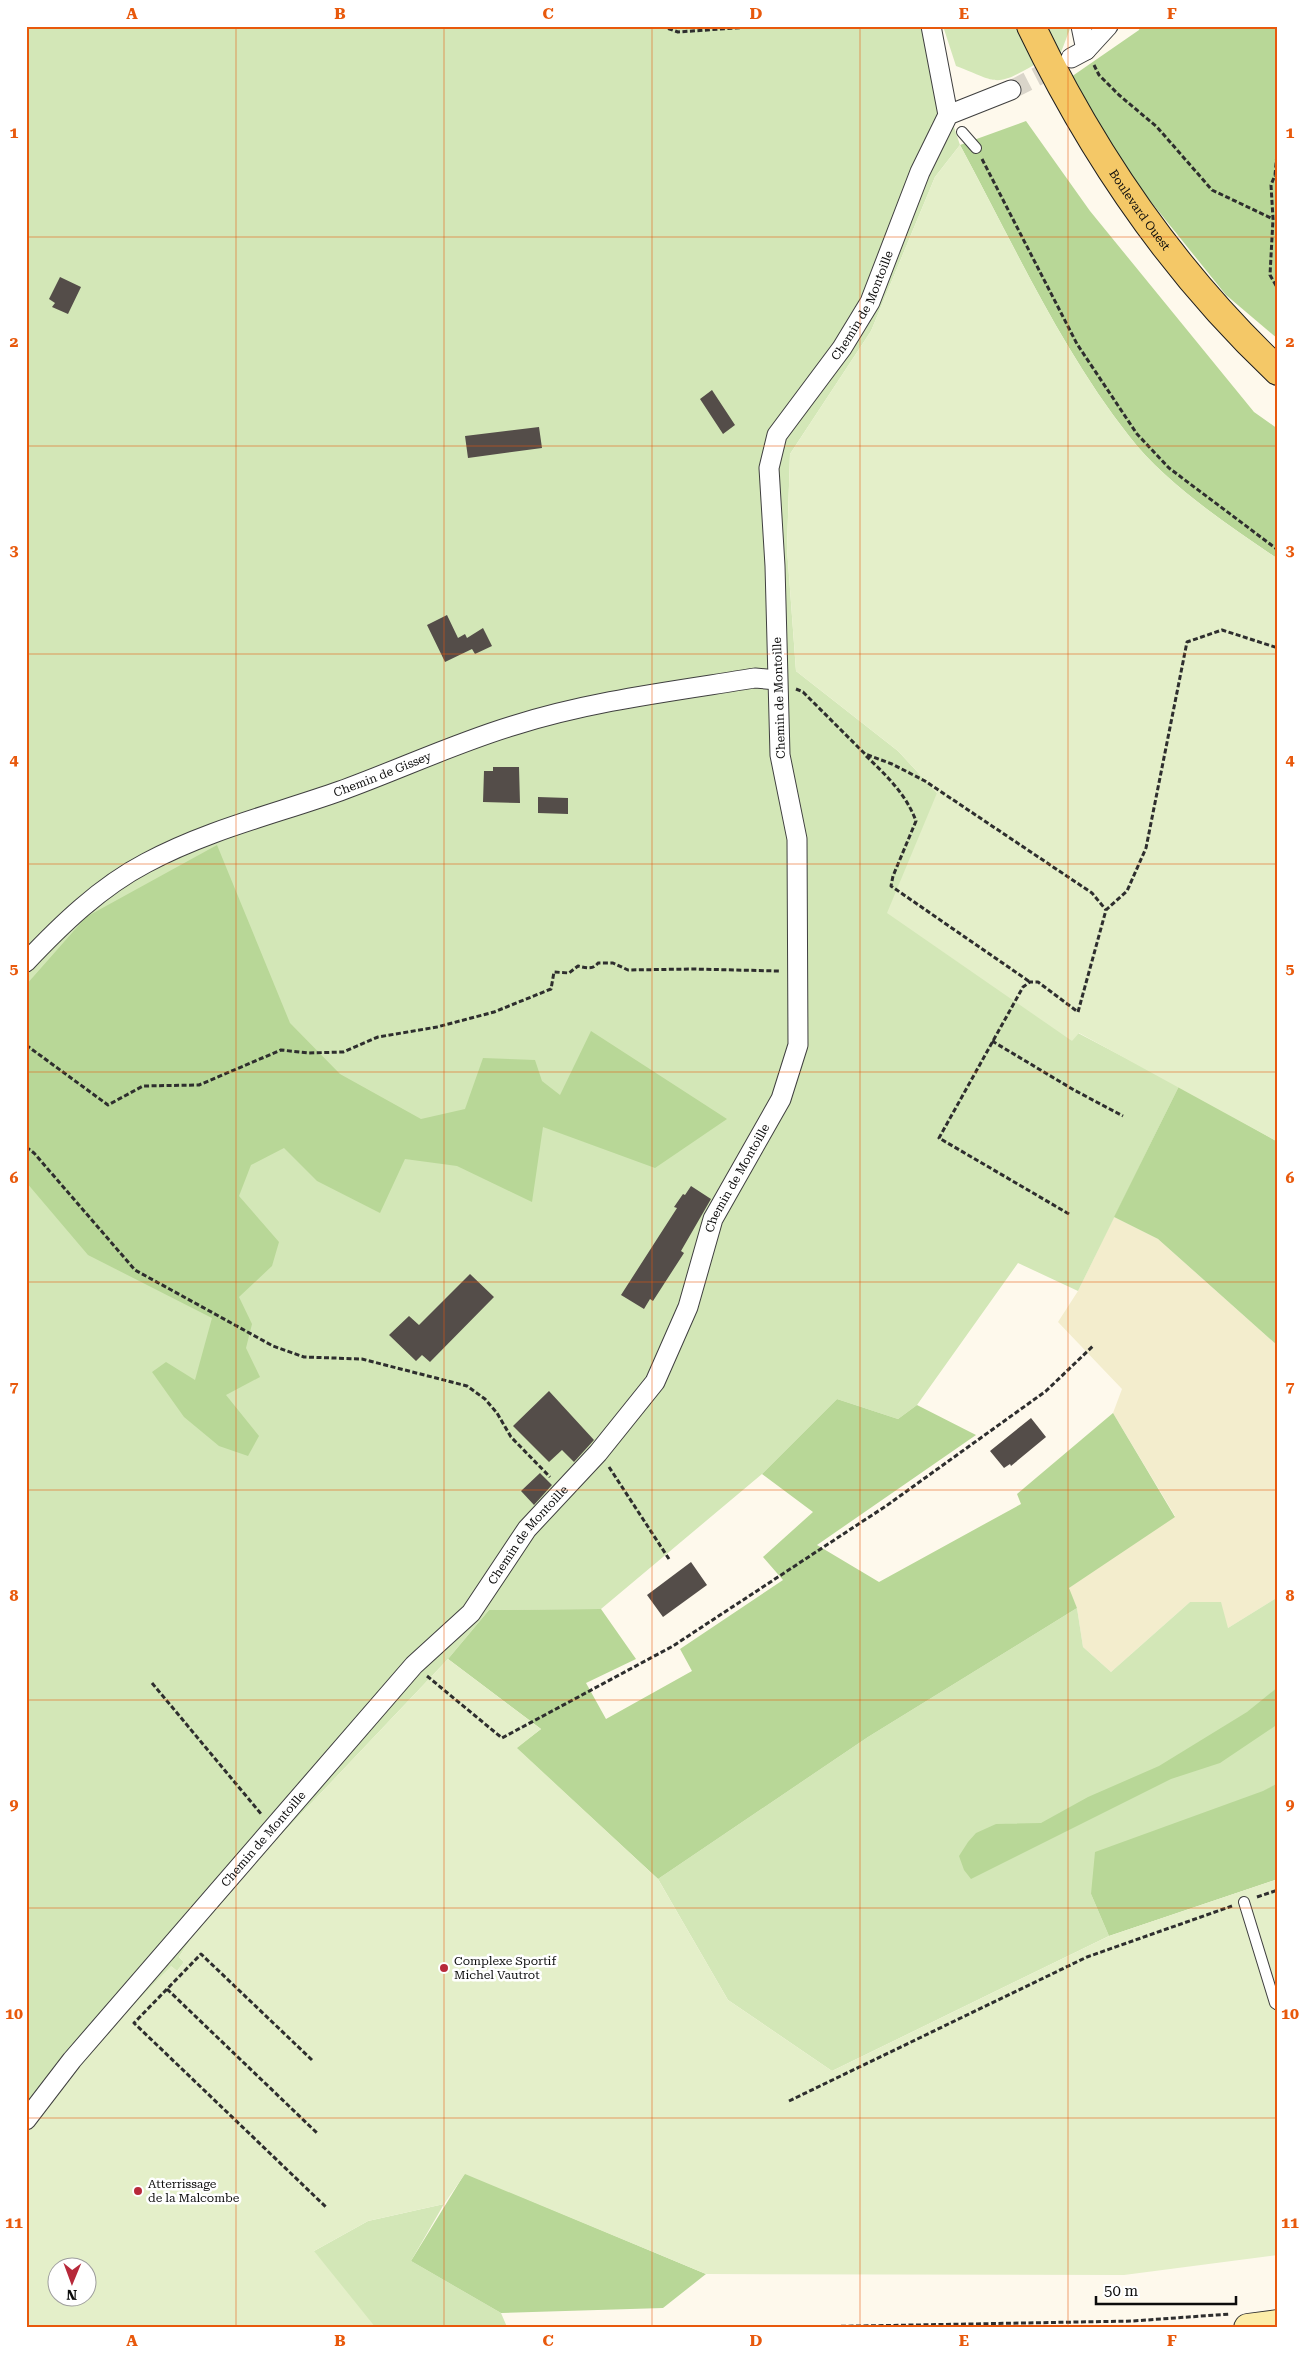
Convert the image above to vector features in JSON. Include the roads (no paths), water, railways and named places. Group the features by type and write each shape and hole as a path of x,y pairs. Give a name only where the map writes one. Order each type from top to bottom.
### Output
{"main road":[{"name":"Boulevard Ouest","path":"1031,26 1081,121 1139,212 1217,309 1278,371"},
{"path":"1240,2321 1278,2324"}],"street":[{"path":"931,26 948,115 1011,90"},
{"path":"1081,26 1078,54 1108,26"},
{"name":"Chemin de Montoille","path":"26,2120 72,2060 414,1664 471,1613 527,1529 598,1453 655,1382 688,1306 713,1219 781,1100 798,1045 800,972 797,838 780,756 776,566 769,468 777,436 842,348 870,302 920,172 948,115"},
{"name":"Chemin de Gissey","path":"26,962 60,926 101,893 145,863 231,825 341,791 459,742 567,710 755,678 777,680"}],"lane":[{"path":"962,132 976,148"},
{"path":"1244,1902 1275,2003 1278,2005"}],"tunnel":[{"path":"1011,90 1063,63"}],"place":[{"name":"Complexe Sportif Michel Vautrot","path":"444,1968"},
{"name":"Atterrissage de la Malcombe","path":"138,2191"}]}
